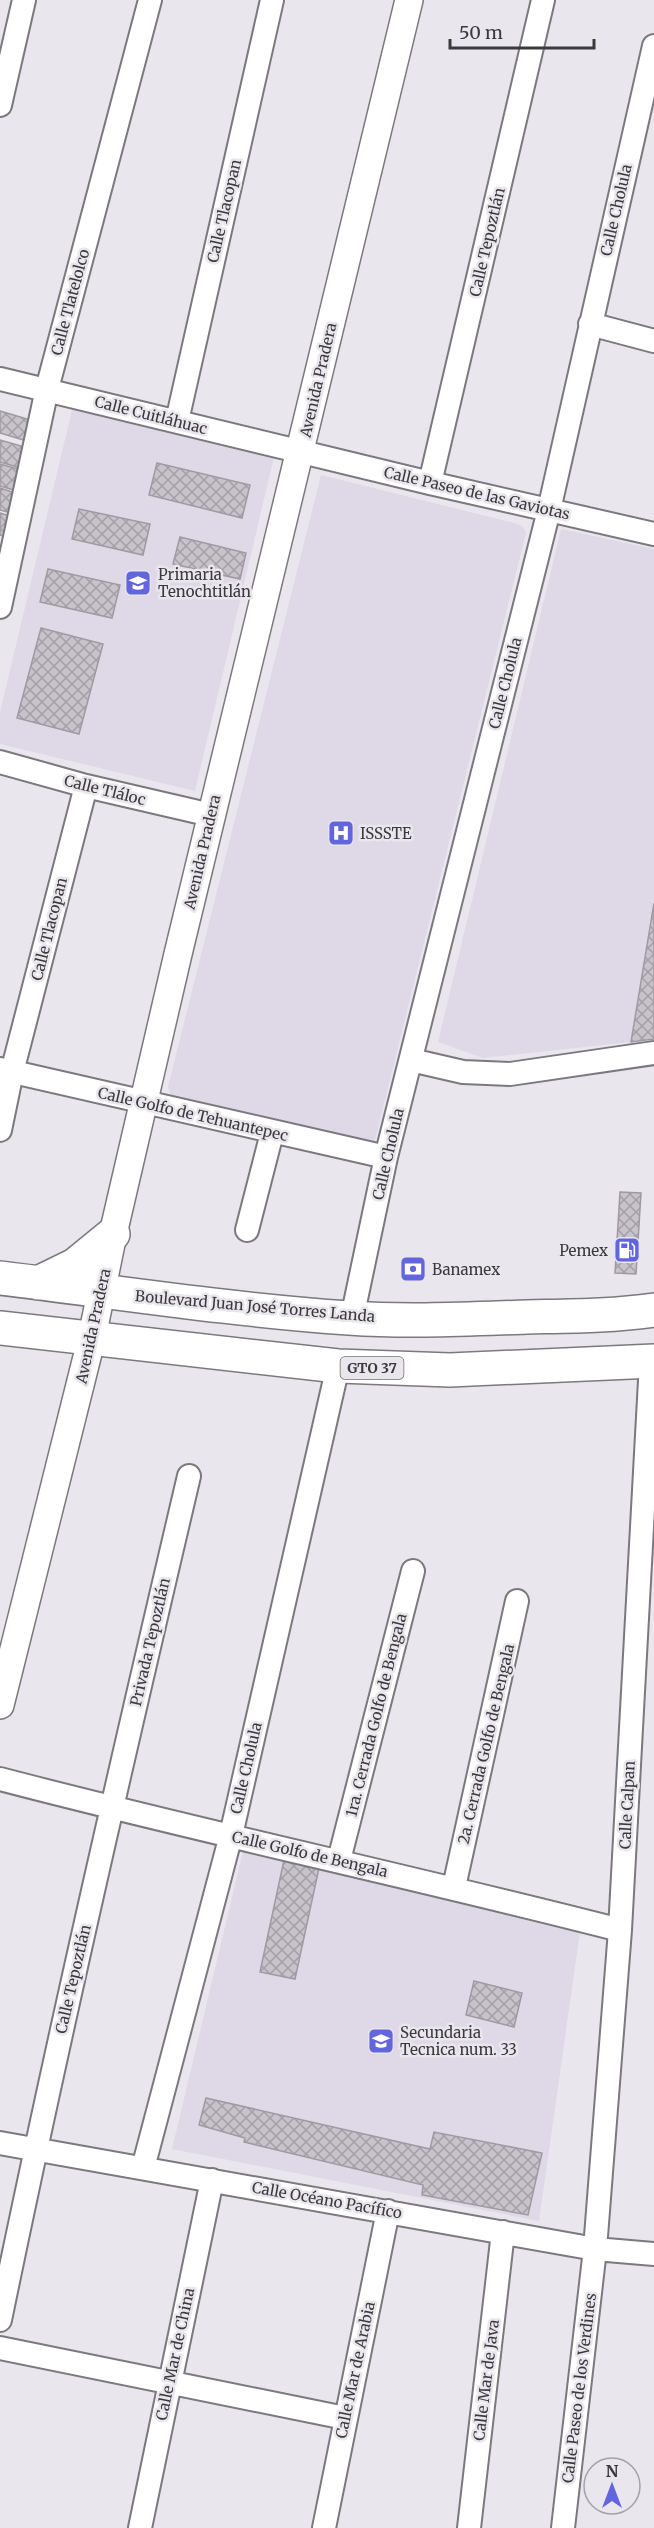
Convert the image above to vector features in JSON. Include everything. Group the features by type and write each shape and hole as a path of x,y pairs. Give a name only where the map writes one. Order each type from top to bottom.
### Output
{"main road":[{"path":"38,1283 75,1265 113,1234"},
{"name":"Boulevard Juan José Torres Landa","path":"0,1278 150,1298 352,1318 451,1320 559,1317 654,1310"},
{"name":"GTO 37","path":"0,1328 338,1366 450,1370 653,1361"}],"street":[{"path":"0,105 24,0"},
{"name":"Calle Tlatelolco","path":"0,607 47,389 150,0"},
{"name":"Calle Tlacopan","path":"177,421 272,0"},
{"name":"Avenida Pradera","path":"0,1705 92,1337 143,1102 211,815 409,0"},
{"name":"Calle Tepoztlán","path":"430,483 543,0"},
{"name":"Calle Cholula","path":"352,1318 386,1157 549,510 654,46"},
{"path":"590,324 654,341"},
{"name":"Calle Cuitláhuac","path":"0,379 301,451"},
{"name":"Calle Paseo de las Gaviotas","path":"301,451 654,534"},
{"name":"Calle Tláloc","path":"0,762 86,786 211,815"},
{"name":"Calle Tlacopan","path":"0,1130 6,1070 86,786"},
{"path":"411,1060 463,1072 510,1074 654,1053"},
{"name":"Calle Golfo de Tehuantepec","path":"6,1070 272,1133 386,1157"},
{"path":"247,1230 272,1133"},
{"name":"Calle Calpan","path":"595,2249 646,1618 653,1361"},
{"name":"Calle Cholula","path":"143,2168 231,1835 338,1366"},
{"name":"Privada Tepoztlán","path":"111,1808 189,1476"},
{"name":"1ra. Cerrada Golfo de Bengala","path":"339,1860 413,1570"},
{"name":"2a. Cerrada Golfo de Bengala","path":"454,1887 518,1601"},
{"name":"Calle Golfo de Bengala","path":"0,1779 111,1808 454,1887 620,1930"},
{"name":"Calle Tepoztlán","path":"0,2320 35,2150 111,1808"},
{"name":"Calle Océano Pacífico","path":"0,2143 595,2249 654,2254"},
{"name":"Calle Mar de China","path":"140,2528 212,2180"},
{"name":"Calle Mar de Arabia","path":"324,2528 388,2211"},
{"name":"Calle Mar de Java","path":"469,2528 503,2232"},
{"name":"Calle Paseo de los Verdines","path":"563,2528 595,2249"},
{"path":"0,2348 345,2418"}],"shaded area":[{"name":"Primaria Tenochtitlán","path":"73,406 275,453 195,791 0,744 0,712"},
{"name":"ISSSTE","path":"321,475 518,524 526,533 374,1144 171,1096 168,1087"},
{"path":"561,529 654,549 654,903 631,1042 483,1058 438,1042"},
{"name":"Secundaria Tecnica num. 33","path":"243,1851 580,1932 539,2221 172,2149"}],"building":[{"path":"0,411 34,421 30,442 0,433"},
{"path":"0,440 28,448 24,469 0,462"},
{"path":"157,463 250,485 242,518 149,495"},
{"path":"0,464 21,470 17,491 0,486"},
{"path":"0,488 15,493 11,513 0,510"},
{"path":"79,509 150,524 143,555 72,539"},
{"path":"0,513 10,516 5,537 0,535"},
{"path":"180,537 246,553 240,579 173,564"},
{"path":"48,569 120,585 112,618 40,602"},
{"path":"41,628 103,644 79,734 17,718"},
{"path":"654,903 654,1039 631,1042"},
{"name":"Pemex","path":"620,1192 641,1193 636,1274 615,1273"},
{"path":"284,1860 319,1868 295,1979 260,1972"},
{"path":"474,1981 522,1993 514,2027 466,2015"},
{"path":"206,2098 430,2149 434,2132 542,2153 528,2215 422,2195 423,2185 244,2142 245,2138 199,2125"}],"place":[{"name":"Primaria Tenochtitlán","path":"138,583"},
{"name":"ISSSTE","path":"341,833"},
{"name":"Pemex","path":"627,1250"},
{"name":"Banamex","path":"413,1269"},
{"name":"Secundaria Tecnica num. 33","path":"381,2041"}]}
